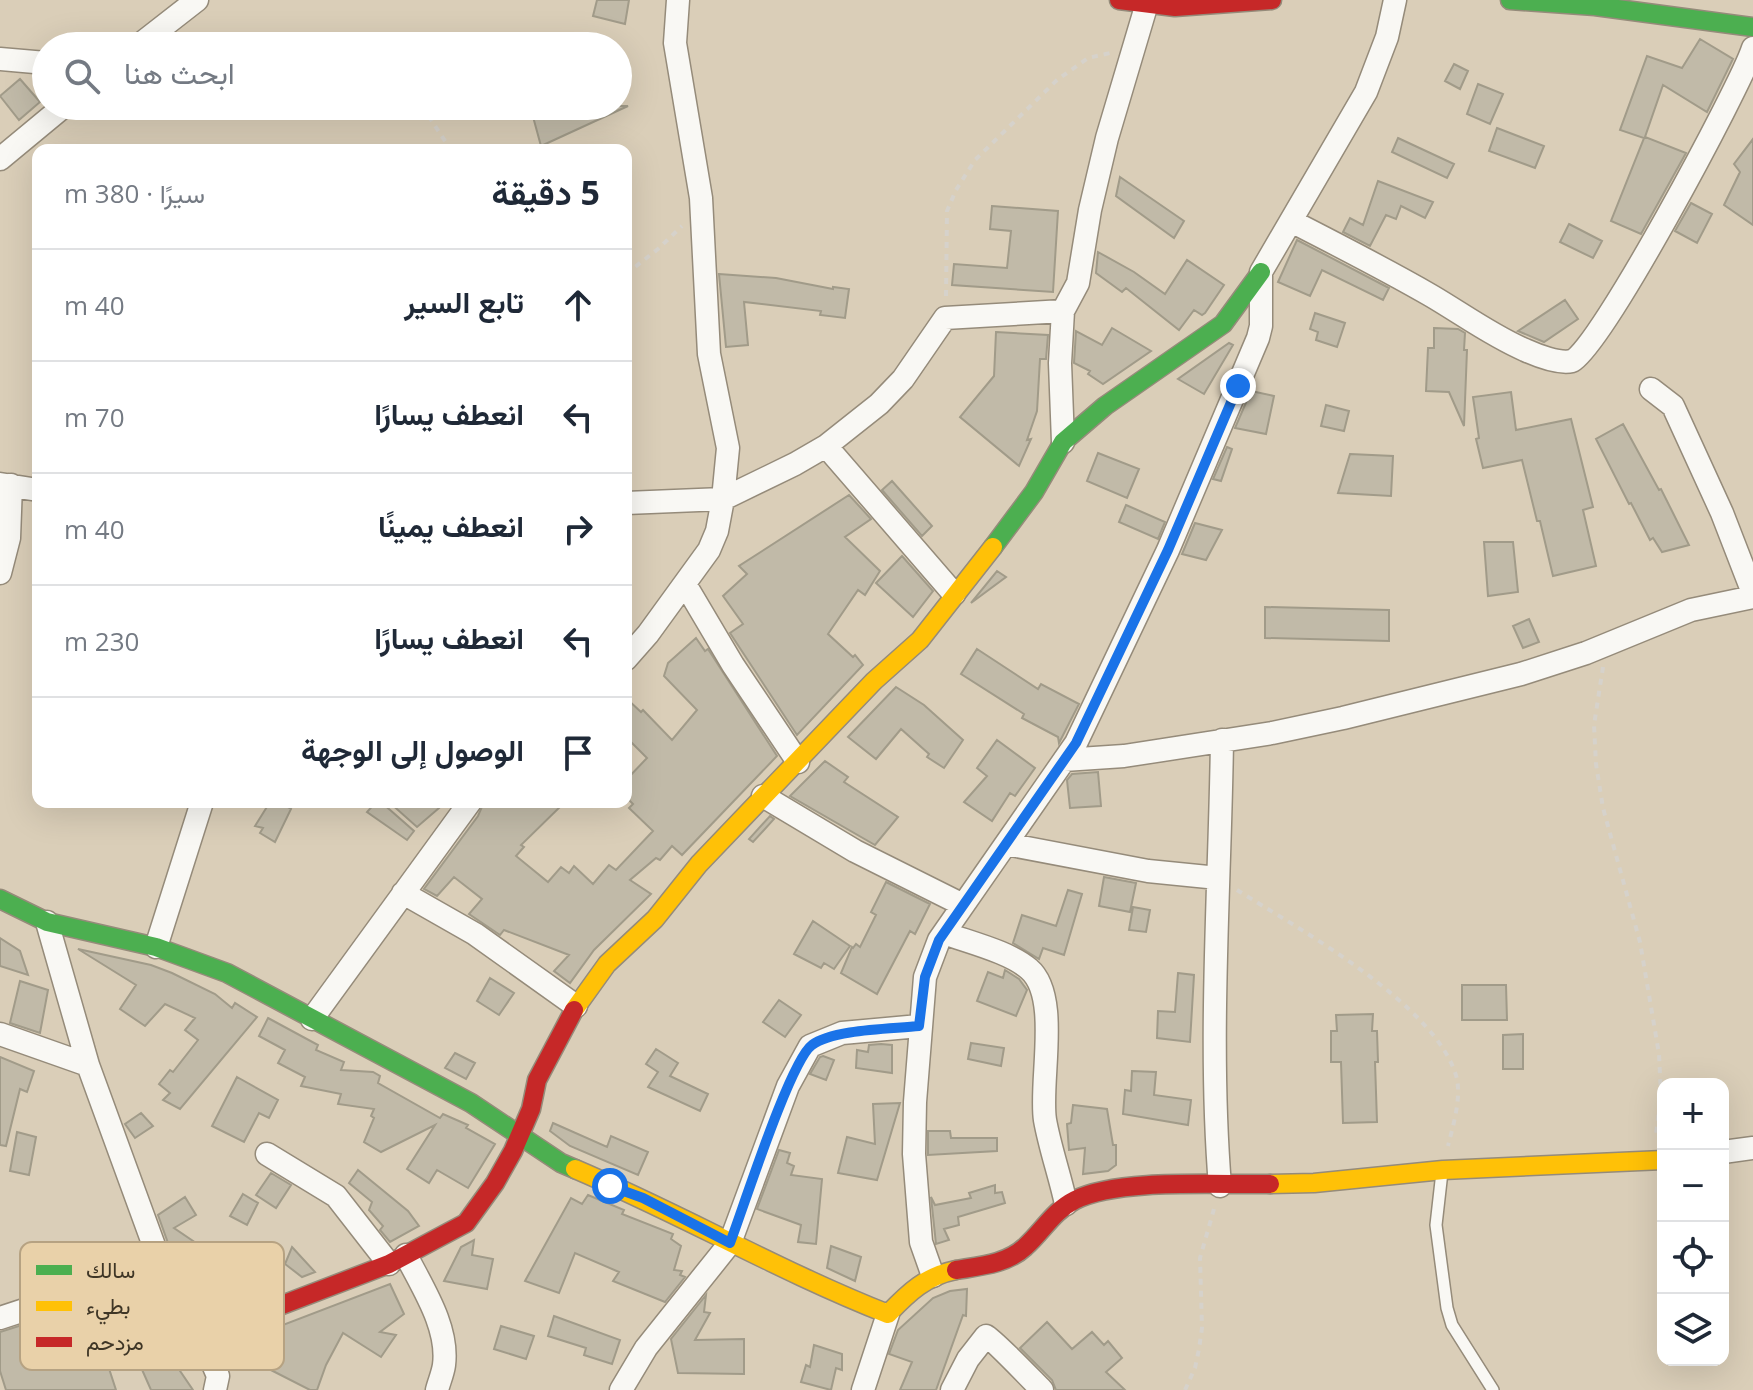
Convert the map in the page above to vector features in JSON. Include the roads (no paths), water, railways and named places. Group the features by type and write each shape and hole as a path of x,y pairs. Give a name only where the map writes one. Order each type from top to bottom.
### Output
{"street":[{"path":"156,32 197,0"},
{"path":"632,651 709,550 717,531 723,499 728,448 709,354 701,198 675,43 678,0"},
{"path":"1119,0 1147,3 1272,0"},
{"path":"284,1304 397,1260 466,1223 495,1183 521,1134 531,1109 537,1080 576,1006 607,964 655,919 699,864 874,681 920,640 1034,492 1063,442 1105,406 1223,324 1261,272 1366,92 1387,37 1395,0"},
{"path":"1510,0 1595,6 1753,27"},
{"path":"1063,442 1060,363 1063,311 1078,283 1093,195 1147,3"},
{"path":"1291,221 1386,269 1525,350 1560,361 1572,361 1597,335 1648,253 1753,48"},
{"path":"0,59 32,62"},
{"path":"0,159 47,120"},
{"path":"933,1276 921,1242 914,1154 919,1026 925,977 932,954 1064,760 1101,693 1168,550 1258,338 1261,326 1261,272"},
{"path":"632,503 723,499 826,446 879,404 903,379 945,318 1063,311"},
{"path":"1064,760 1124,756 1272,733 1462,689 1521,674 1691,610 1753,595 1722,513 1673,406 1651,389"},
{"path":"826,446 954,594"},
{"path":"0,573 9,538 6,484 32,489"},
{"path":"685,584 733,665 798,762"},
{"path":"1220,1186 1216,1139 1222,740"},
{"path":"763,796 855,851 963,905"},
{"path":"156,947 200,808"},
{"path":"312,1019 466,808"},
{"path":"1006,844 1148,871 1218,878"},
{"path":"403,893 475,934 576,1006"},
{"path":"0,899 47,922 156,947 227,973 471,1103 561,1163 643,1198 832,1292 888,1314"},
{"path":"47,922 88,1065 153,1242"},
{"path":"944,933 1019,962 1032,971 1041,989 1047,1013 1045,1120 1066,1204"},
{"path":"621,1390 646,1348 730,1243 788,1086 810,1046 842,1033 919,1026"},
{"path":"0,1034 88,1065"},
{"path":"1729,1151 1753,1148"},
{"path":"267,1154 336,1196 397,1260 435,1315 444,1346 444,1364 437,1390"},
{"path":"863,1390 888,1314 902,1299 933,1276 980,1267 1021,1251 1066,1204 1084,1194 1127,1187 1314,1183 1443,1170 1657,1160"},
{"path":"0,1318 20,1311"},
{"path":"952,1390 968,1359 986,1336 1042,1390"},
{"path":"215,1370 218,1376 215,1390"}],"lane":[{"path":"1443,1170 1436,1225 1447,1308 1452,1325 1493,1390"}]}
